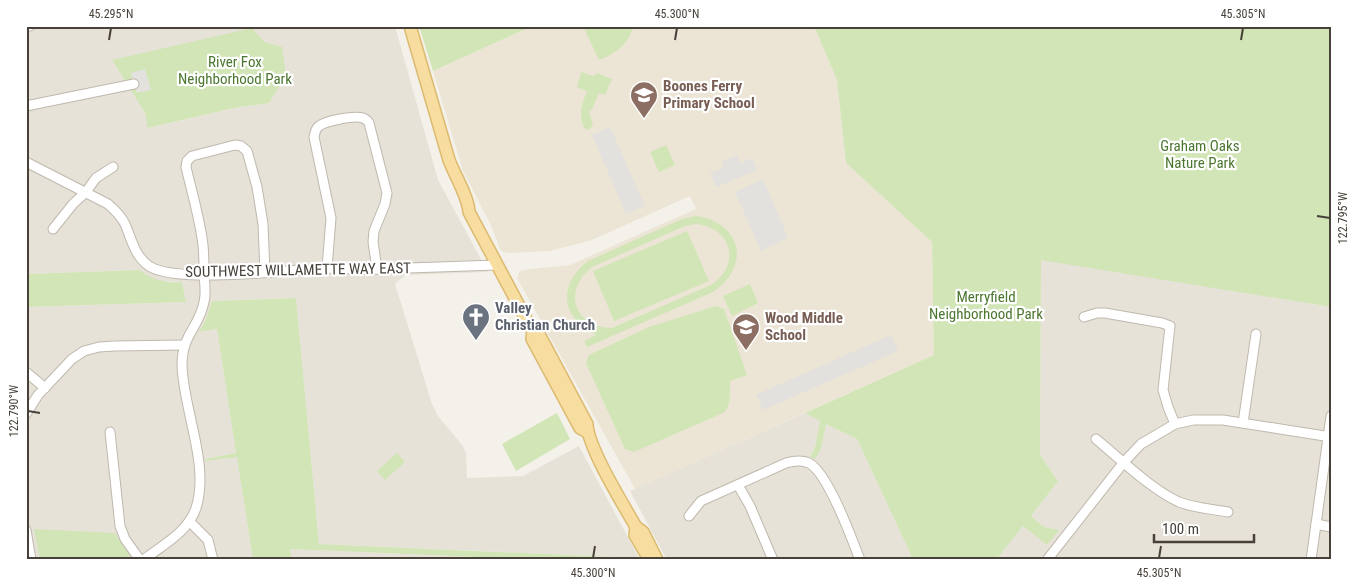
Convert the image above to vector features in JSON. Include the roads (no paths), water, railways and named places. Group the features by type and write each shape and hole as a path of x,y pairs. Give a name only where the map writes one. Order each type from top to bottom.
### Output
{"main road":[{"path":"402,26 447,175 462,207 469,212"},
{"path":"410,26 449,160 456,180 468,203 469,212 533,332 532,339 580,428 587,432 636,527 643,532 657,560"},
{"path":"636,527 635,535 649,560"}],"street":[{"path":"26,27 30,26"},
{"path":"26,106 134,84"},
{"path":"327,268 331,218 314,137 315,131 326,122 356,117 364,118 369,123 387,186 385,204 374,231 373,242 377,269"},
{"path":"110,432 120,526 124,538 142,560 190,522 197,504 200,487 194,437 183,385 182,353 184,345 203,309 205,296 202,236 186,167 187,161 192,156 235,145 241,146 247,151 257,187 263,224 265,272"},
{"name":"SOUTHWEST WILLAMETTE WAY EAST","path":"26,162 102,200 118,213 140,258 151,267 166,272 204,275 327,268 377,269 497,265"},
{"path":"53,229 101,174 113,167"},
{"path":"1084,317 1105,313 1162,322 1170,326 1163,390 1175,424"},
{"path":"1243,423 1256,334"},
{"path":"26,414 45,388 72,359 84,351 99,347 115,346 184,345"},
{"path":"26,372 45,388"},
{"path":"1311,560 1331,416"},
{"path":"1047,560 1124,462 1141,444 1175,424 1211,419 1329,437"},
{"path":"1096,439 1179,502 1194,507 1228,512"},
{"path":"690,516 701,501 786,463 800,461 810,464 819,472 837,505 860,560"},
{"path":"738,485 750,506 773,560"},
{"path":"190,522 208,540 214,560"},
{"path":"1316,524 1331,527"},
{"path":"26,530 31,560"}],"place":[{"name":"Boones Ferry Primary School","path":"644,119"},
{"name":"Valley Christian Church","path":"476,341"},
{"name":"Wood Middle School","path":"746,351"}],"park label":[{"name":"River Fox Neighborhood Park","path":"235,70"},
{"name":"Graham Oaks Nature Park","path":"1200,154"},
{"name":"Merryfield Neighborhood Park","path":"986,306"}]}
